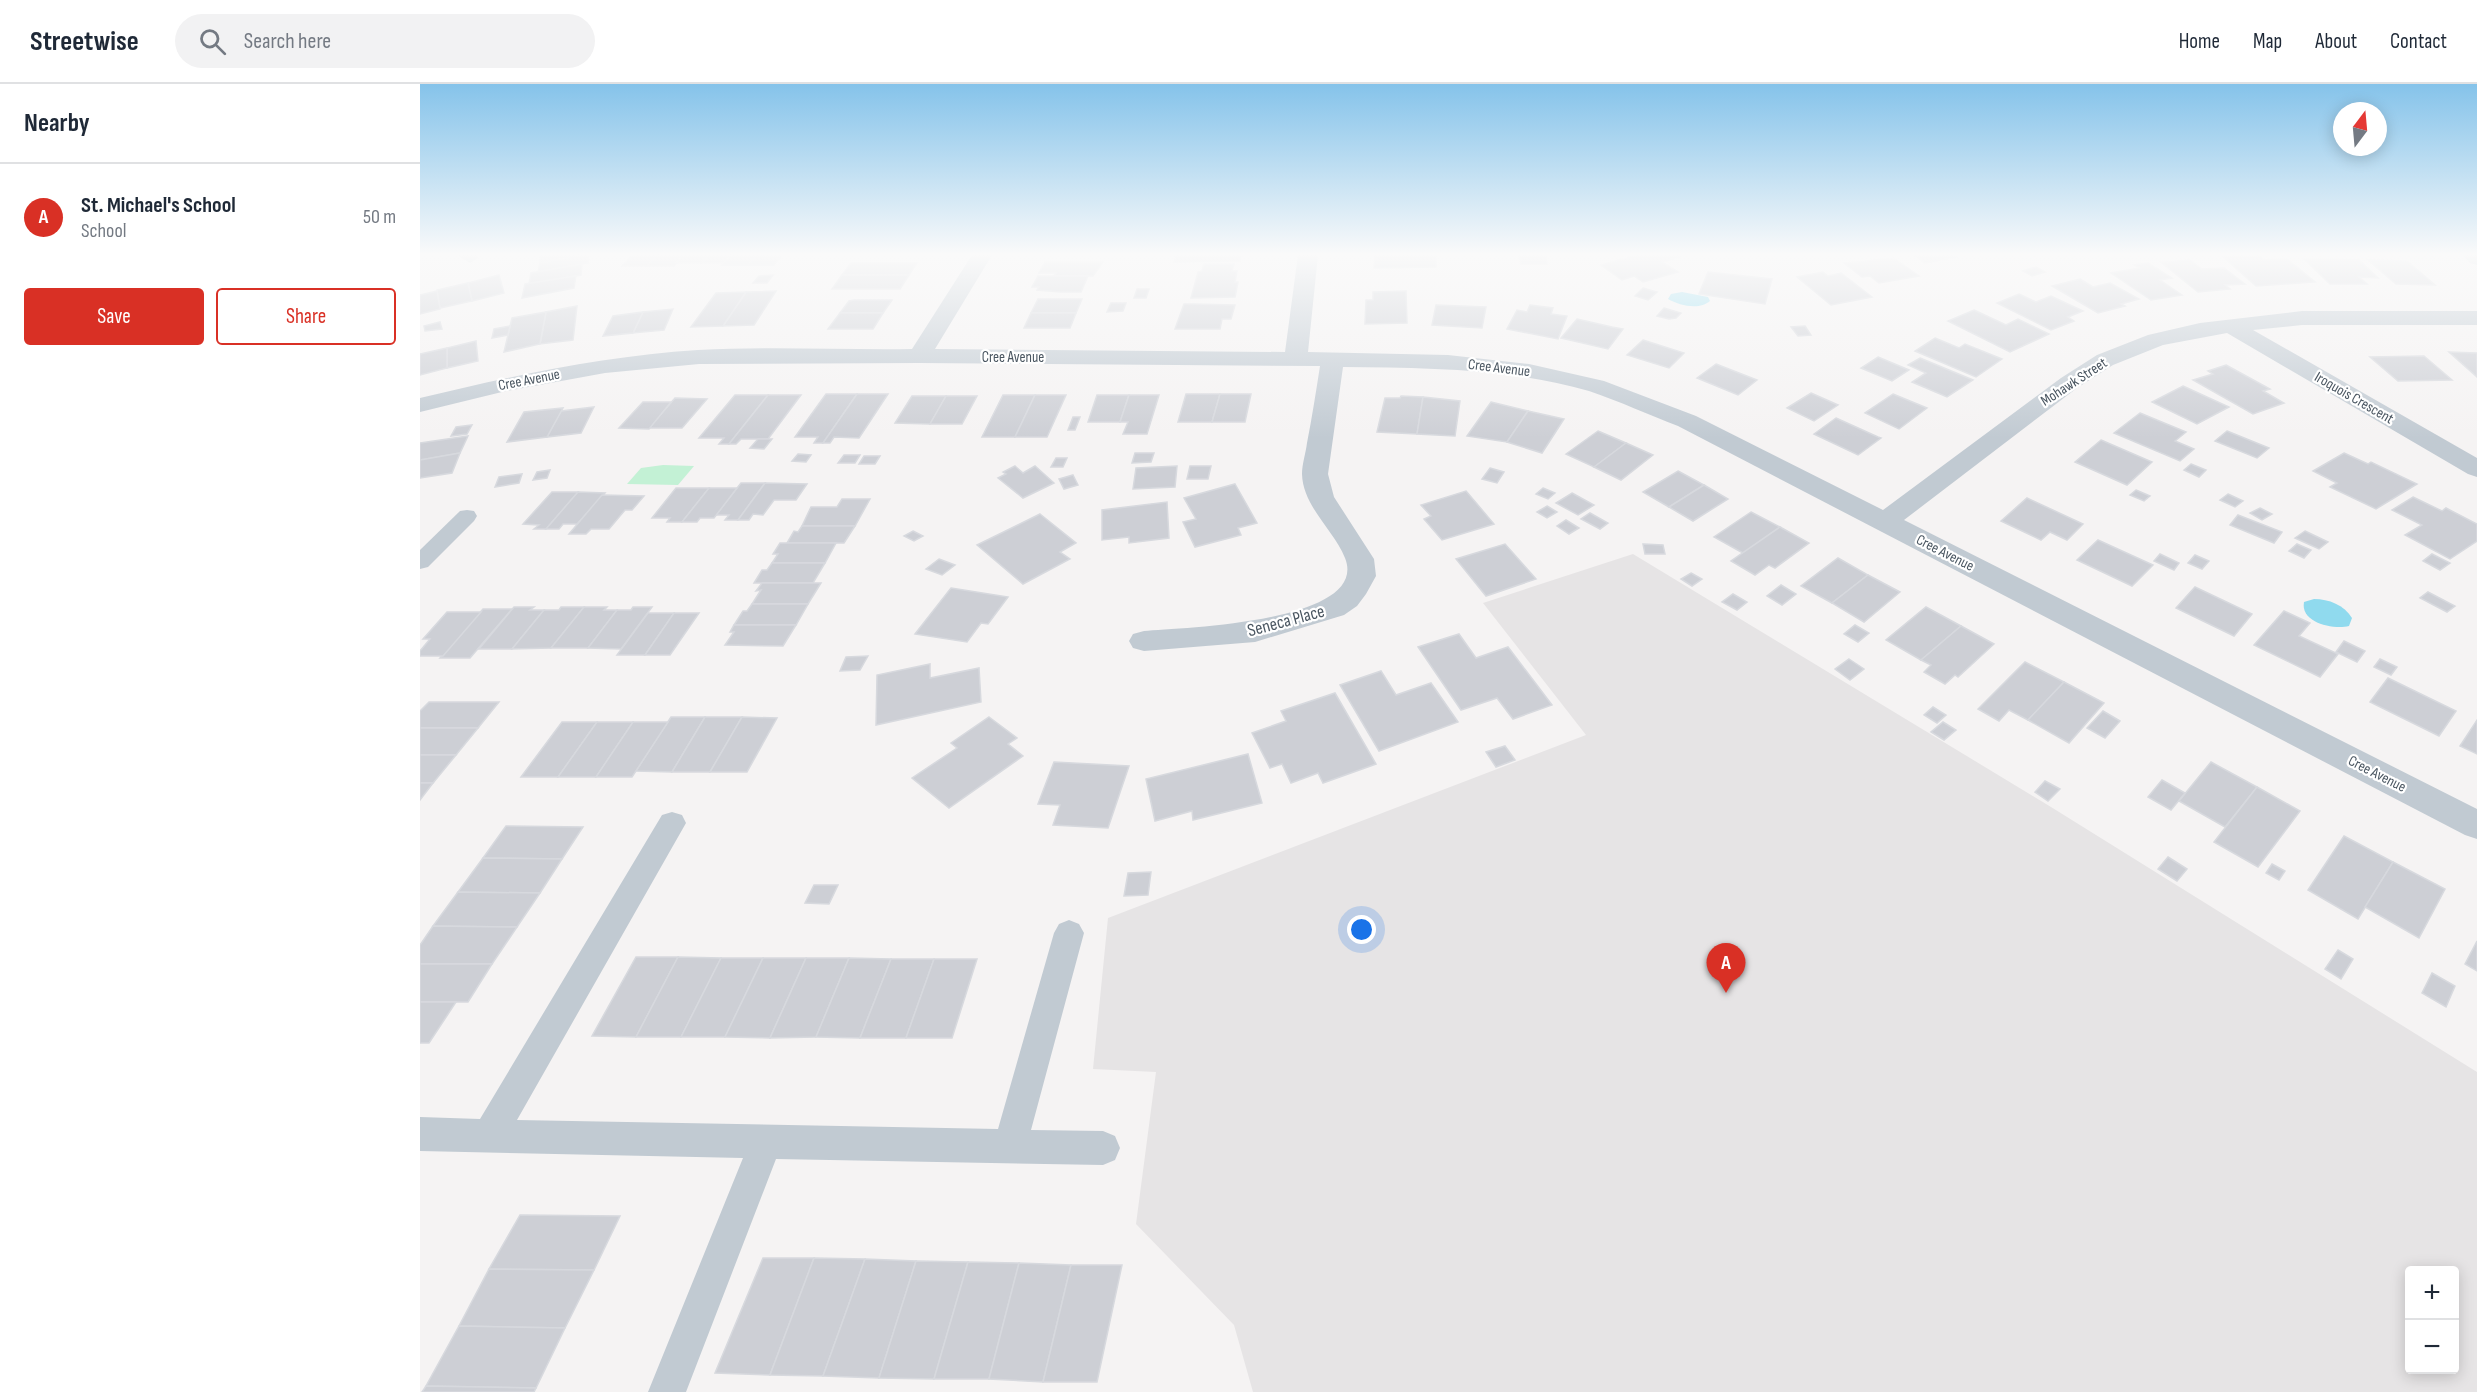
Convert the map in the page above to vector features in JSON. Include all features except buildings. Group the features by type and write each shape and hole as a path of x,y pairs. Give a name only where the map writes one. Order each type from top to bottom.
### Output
{"street":[{"path":"919,356 944,316"},
{"path":"1296,359 1301,316"},
{"name":"Mohawk Street","path":"1884,522 2039,404 2105,360 2156,340 2230,326 2316,317 2477,318"},
{"name":"Iroquois Crescent","path":"2230,326 2477,470"},
{"name":"Cree Avenue","path":"420,405 515,382 605,366 699,357 1296,359 1474,364 1529,371 1596,386 1687,421 2477,825"},
{"name":"Seneca Place","path":"1144,641 1255,632 1334,609 1347,599 1356,587 1362,576 1360,559 1321,497 1315,474 1333,360"}],"lane":[{"path":"420,562 467,516"},
{"path":"490,1134 672,823"},
{"path":"1010,1146 1069,933"},
{"path":"421,1135 490,1134 1103,1148"},
{"path":"667,1392 766,1142"}],"shaded area":[{"path":"1633,554 2051,807 2477,1072 2477,1392 1253,1392 1234,1325 1136,1224 1156,1072 1093,1069 1108,918 1586,735 1483,603"}],"green space":[{"path":"663,465 694,466 678,485 627,484 641,468"}],"water":[{"path":"2314,599 2325,600 2340,606 2352,618 2349,626 2327,626 2313,620 2304,609 2304,602"}],"place":[{"name":"St. Michael's School","path":"1726,993"}]}
